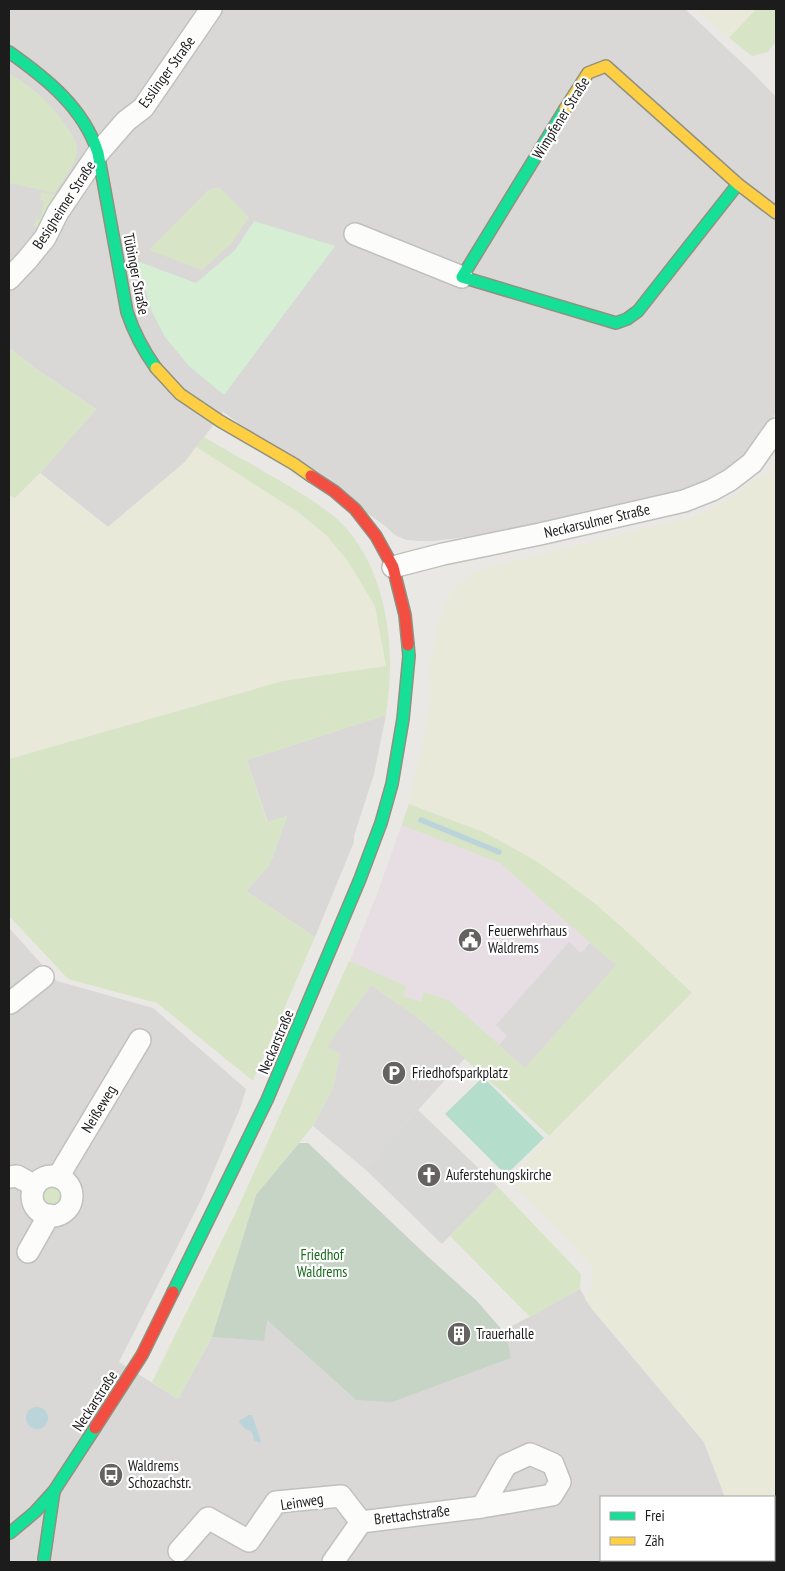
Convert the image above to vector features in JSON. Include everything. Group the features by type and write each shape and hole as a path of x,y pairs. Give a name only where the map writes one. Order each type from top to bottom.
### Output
{"street":[{"name":"Esslinger Straße","path":"98,153 126,121 143,108 211,9"},
{"name":"Tübinger Straße","path":"9,52 26,64 69,103 85,122 93,137 98,153 127,312 133,331 155,367 180,394 220,421 294,464 334,491 355,510 376,536 393,566"},
{"name":"Wimpfener Straße","path":"462,277 588,73 606,66 738,184 776,213"},
{"name":"Besigheimer Straße","path":"9,279 44,238 63,204 98,153"},
{"path":"355,234 462,277 616,323 627,319 638,311 738,184"},
{"name":"Neckarsulmer Straße","path":"393,566 684,501 712,490 730,480 752,463 776,428"},
{"name":"Neckarstraße","path":"10,1533 35,1512 54,1492 142,1355 267,1100 360,879 378,831 392,784 404,719 409,656 405,615 393,566"},
{"path":"9,1006 43,977"},
{"name":"Neißeweg","path":"58,1177 140,1040"},
{"path":"9,1176 17,1176 34,1186"},
{"path":"48,1176 58,1177 69,1186 72,1198 66,1210 49,1216 43,1214 34,1204 32,1198 34,1186 48,1176"},
{"path":"28,1252 49,1216"},
{"name":"Neckarstraße","path":"45,1561 54,1492"},
{"name":"Leinweg","path":"179,1551 208,1518 249,1541 276,1502 341,1496 361,1522"},
{"name":"Brettachstraße","path":"334,1562 361,1522 482,1507"},
{"path":"10,1533 24,1537"},
{"path":"35,1545 45,1561"}],"shaded area":[{"path":"9,9 685,9 776,97 776,413 746,454 728,470 698,488 505,532 434,541 419,541 406,540 395,535 384,525 223,412 185,462 108,527 40,473 96,409 36,369 9,348"},
{"path":"386,715 374,774 354,836 354,842 315,937 246,891 270,864 287,816 268,823 247,760"},
{"path":"409,804 633,937 549,1136 422,1021 347,968 377,894"},
{"path":"9,928 57,981 153,1008 246,1089 241,1106 203,1196 119,1362 178,1399 212,1337 263,1341 266,1319 356,1400 511,1358 503,1331 580,1289 591,1308 704,1442 725,1496 600,1496 600,1561 750,1562 9,1562"},
{"path":"569,942 581,953 590,943 616,965 525,1068 499,1045 507,1036 496,1025"},
{"name":"Friedhofsparkplatz","path":"371,985 422,1021 465,1058 365,1169 313,1126 333,1088 340,1054 327,1047"},
{"path":"418,1110 498,1187 442,1244 365,1169"},
{"path":"548,1470 541,1490 507,1491 521,1471"}],"green space":[{"path":"696,9 756,9 729,38"},
{"path":"756,9 776,9 776,41 768,52 752,56 729,38"},
{"path":"10,74 36,92 57,113 76,143 77,152 74,163 55,193 9,183"},
{"path":"219,187 249,217 231,244 202,270 149,250 208,190"},
{"path":"41,192 56,195 43,229 34,226 36,218 40,219 44,201 40,200"},
{"path":"254,221 335,246 224,395 189,366 165,337 152,312 137,261 196,283 235,250"},
{"path":"9,348 36,369 96,409 40,473 15,498 9,495"},
{"path":"204,437 311,500 331,514 346,528 359,545 377,582 383,603 389,644 390,678 386,715 247,760 267,822 287,816 270,864 246,891 315,937 253,1081 157,1003 68,979 9,916 9,759 283,681 386,666 375,606 347,560 326,535 298,512 196,447"},
{"path":"196,447 298,512 326,535 347,560 375,606 386,666 283,681 9,759 9,495 15,498 40,473 108,527 185,462"},
{"path":"776,468 776,1562 750,1561 775,1561 775,1496 725,1496 704,1442 585,1299 593,1283 592,1266 509,1179 549,1136 692,993 592,901 538,862 444,816 409,804 431,702 430,668 438,623 451,592 476,571 703,514"},
{"path":"409,804 486,833 538,862 592,901 692,993 549,1136 422,1021 371,985 328,1047 340,1054 333,1088 313,1126 256,1195 212,1337 178,1399 152,1382 237,1210 349,961 406,986 403,996 421,1002 424,992 450,1001 525,1068 615,965 500,863 402,825"},
{"path":"483,1077 544,1138 506,1175 445,1114"},
{"name":"Friedhof Waldrems","path":"299,1143 308,1143 477,1301 503,1331 511,1358 392,1402 356,1400 267,1320 264,1341 212,1337 256,1195"},
{"path":"51,1183 60,1187 64,1196 60,1205 51,1209 42,1205 38,1196 42,1187"},
{"path":"498,1187 581,1274 580,1289 530,1317 450,1236"}],"water":[{"path":"37,1407 45,1410 48,1418 45,1426 37,1429 29,1426 26,1418 29,1410"},
{"path":"252,1415 261,1441 260,1443 253,1440 251,1431 245,1429 239,1422"}],"waterway":[{"path":"421,820 499,852"}],"traffic: fast":[{"path":"9,52 37,72 62,95 92,137 98,153 127,312 139,341 156,368"},
{"path":"565,109 462,277 616,323 627,319 638,311 738,184"},
{"path":"173,1292 267,1100 360,879 381,823 392,784 403,719 409,656 408,645"},
{"path":"10,1533 35,1512 54,1491 95,1428"},
{"path":"44,1559 54,1491"}],"traffic: slow":[{"path":"565,109 588,73 606,66 738,184 776,213"},
{"path":"156,368 180,394 220,421 311,476"}],"traffic: jam":[{"path":"311,476 334,491 355,509 376,536 393,567 405,615 408,645"},
{"path":"95,1428 142,1355 173,1292"}],"place":[{"name":"Feuerwehrhaus Waldrems","path":"470,940"},
{"name":"Friedhofsparkplatz","path":"394,1073"},
{"name":"Auferstehungskirche","path":"429,1175"},
{"name":"Trauerhalle","path":"459,1334"},
{"name":"Waldrems Schozachstr.","path":"111,1475"}]}
